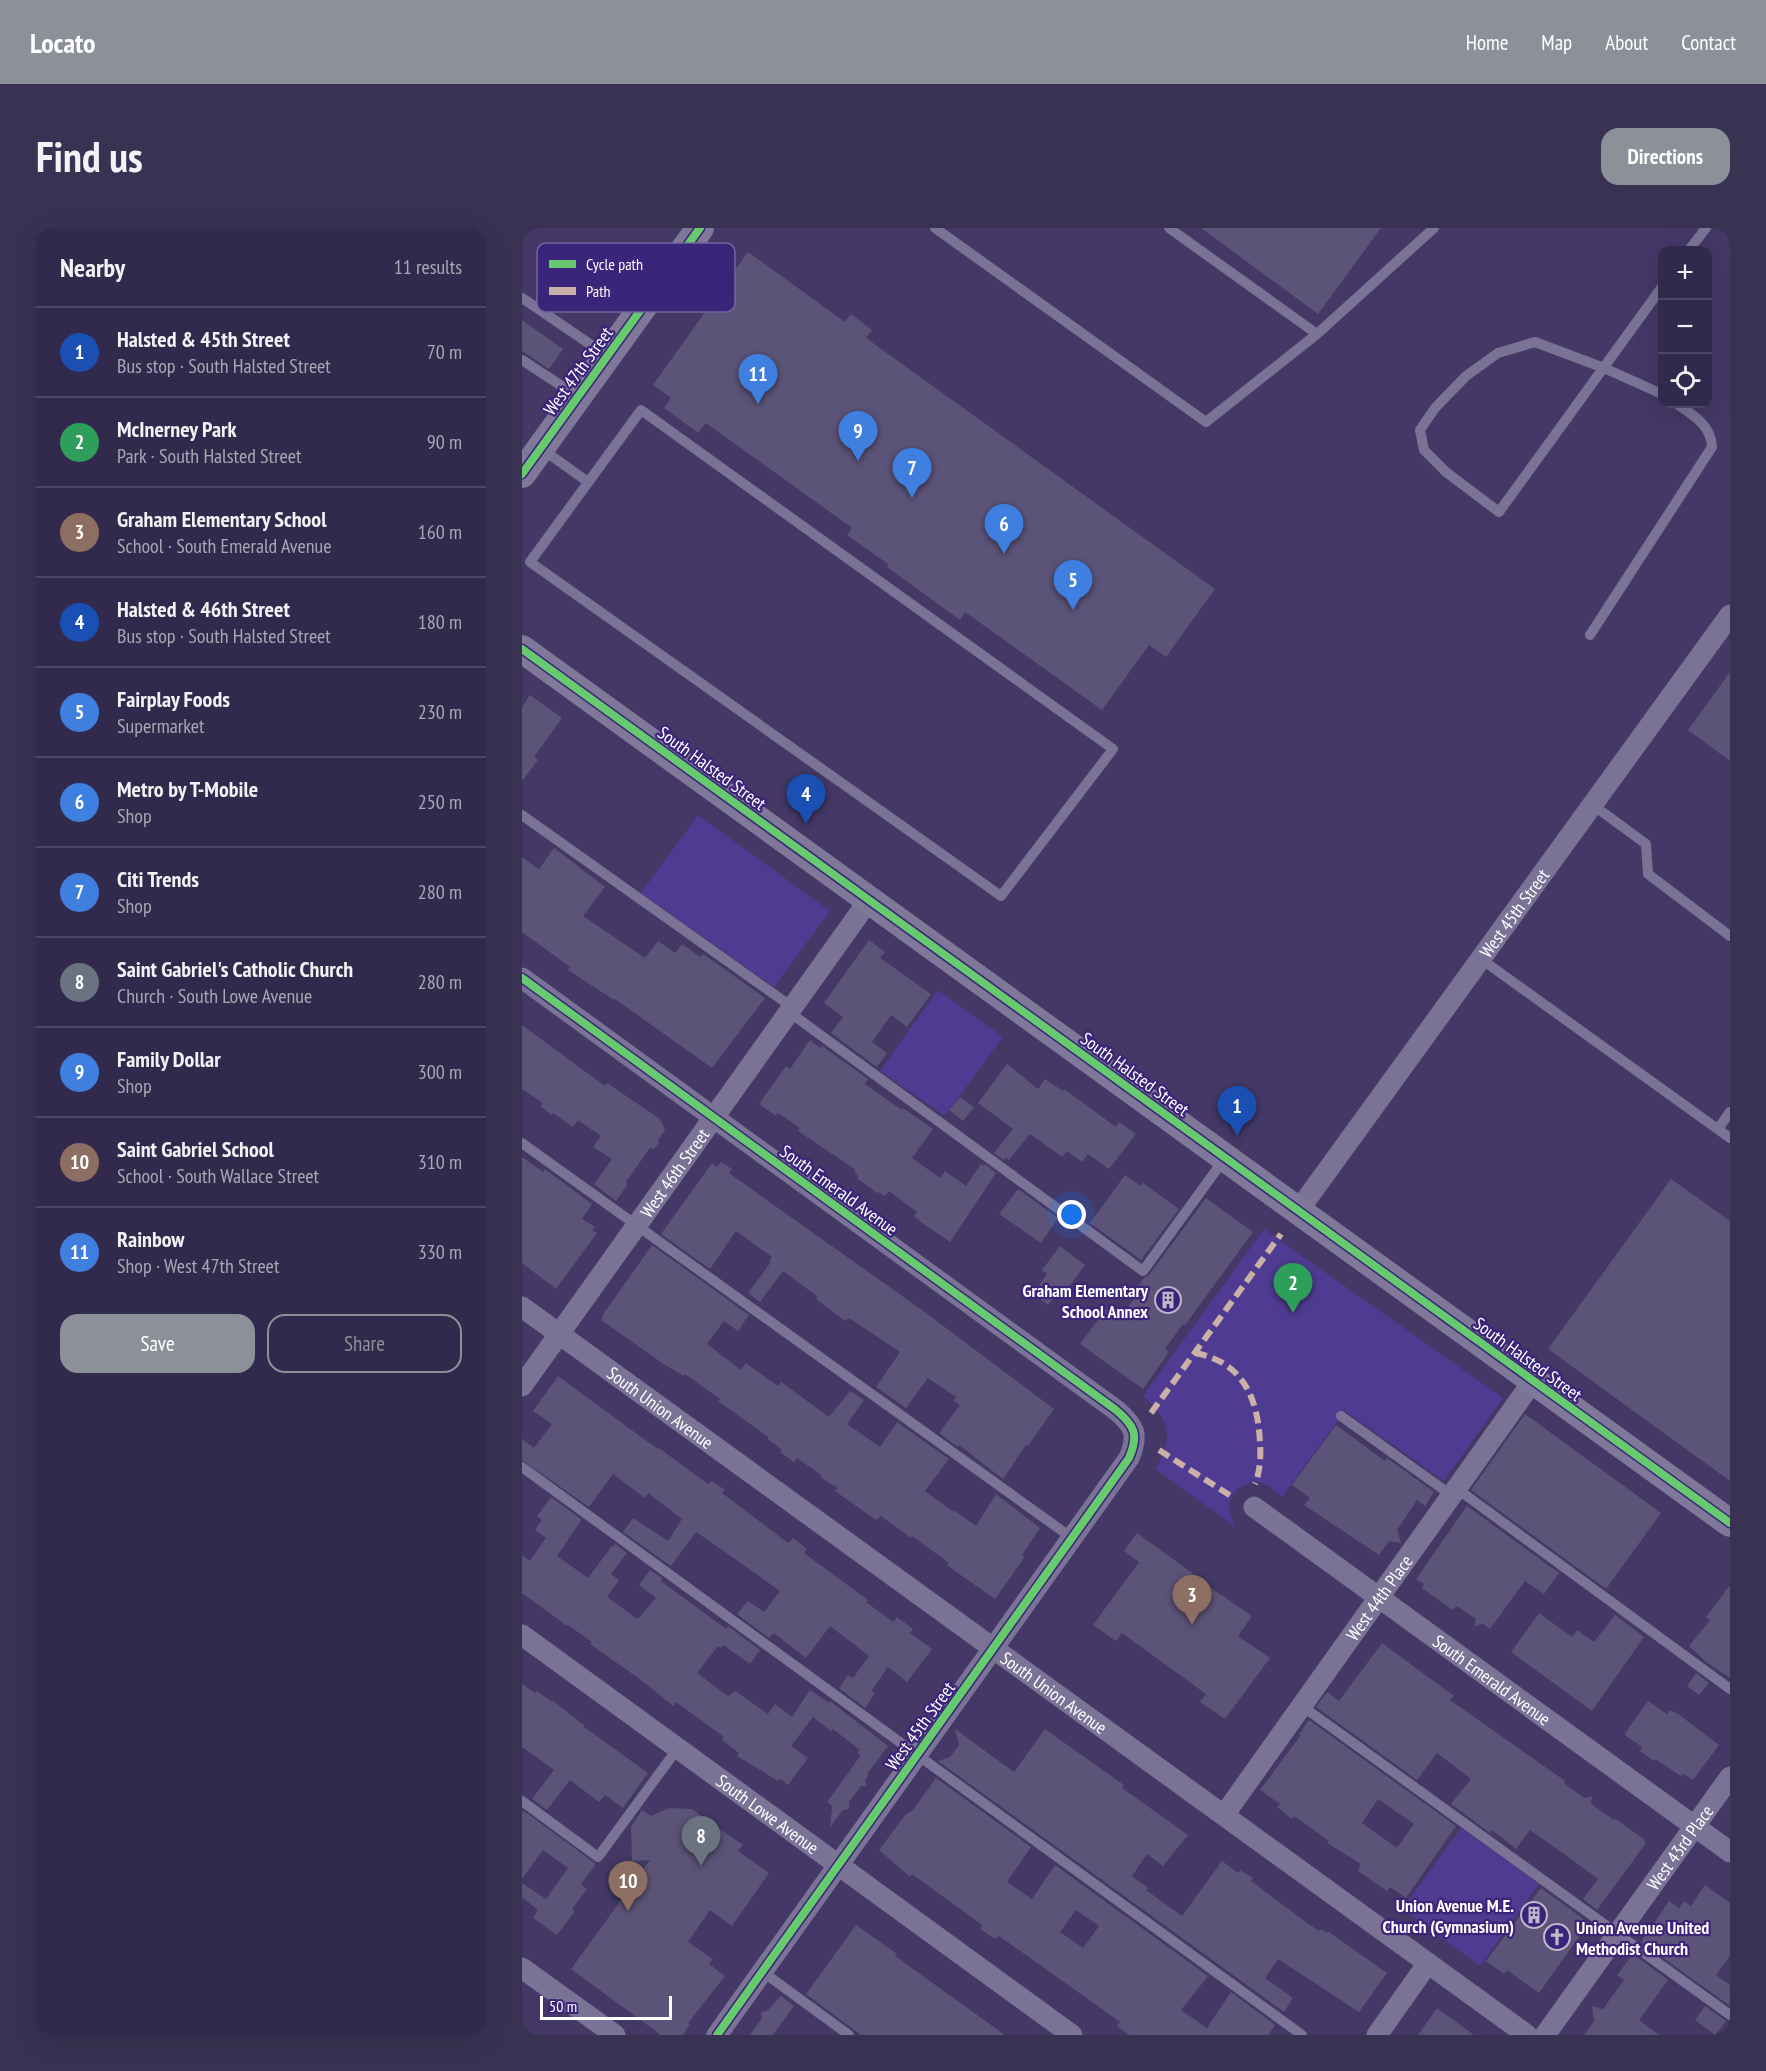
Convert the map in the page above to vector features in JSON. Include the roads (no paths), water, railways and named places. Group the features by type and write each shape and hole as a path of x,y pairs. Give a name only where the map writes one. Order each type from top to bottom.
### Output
{"main road":[{"name":"West 47th Street","path":"689,243 700,228"},
{"name":"West 47th Street","path":"522,474 639,312"},
{"name":"South Halsted Street","path":"522,649 1730,1523"}],"street":[{"name":"West 45th Street","path":"1298,1211 1730,615"},
{"name":"West 46th Street","path":"522,1386 869,900"},
{"name":"South Emerald Avenue","path":"522,978 1116,1410 1128,1420 1133,1431"},
{"name":"South Union Avenue","path":"522,1307 1527,2035"},
{"name":"West 44th Place","path":"1224,1815 1533,1381"},
{"name":"West 45th Street","path":"717,2035 1129,1458 1135,1444 1133,1431"},
{"name":"South Emerald Avenue","path":"1254,1508 1730,1852"},
{"name":"South Lowe Avenue","path":"522,1635 1072,2035"},
{"name":"West 43rd Place","path":"1545,2035 1730,1777"},
{"path":"1377,2035 1428,1963"},
{"path":"522,1968 615,2035"}],"lane":[{"path":"935,228 1206,422 1317,334 1434,228"},
{"path":"1169,228 1317,334"},
{"path":"1692,246 1706,228"},
{"path":"1658,293 1604,368 1499,512 1446,472 1424,450 1420,430 1435,408 1466,376 1498,352 1535,342 1604,368 1658,392"},
{"path":"522,298 537,308"},
{"path":"543,312 607,356"},
{"path":"522,360 578,397"},
{"path":"1590,635 1712,447 1712,435 1697,418 1683,408"},
{"path":"641,410 1113,749 1001,896 530,562 588,482 641,410"},
{"path":"541,448 588,482"},
{"path":"1593,805 1646,844 1648,874 1730,936"},
{"path":"522,814 1143,1271 1225,1158"},
{"path":"1481,959 1730,1138"},
{"path":"1718,1129 1730,1112"},
{"path":"522,1143 1072,1538"},
{"path":"1341,1416 1454,1492 1730,1689"},
{"path":"522,1467 1302,2035"},
{"path":"1302,1706 1730,2015"},
{"path":"522,1801 598,1857 678,1748"},
{"path":"763,1972 849,2035"}],"place":[{"name":"Rainbow","path":"758,404"},
{"name":"Family Dollar","path":"858,461"},
{"name":"Citi Trends","path":"912,498"},
{"name":"Metro by T-Mobile","path":"1004,554"},
{"name":"Fairplay Foods","path":"1073,610"},
{"name":"Halsted & 46th Street","path":"806,824"},
{"name":"Halsted & 45th Street","path":"1237,1136"},
{"name":"Graham Elementary School Annex","path":"1168,1300"},
{"name":"McInerney Park","path":"1293,1313"},
{"name":"Graham Elementary School","path":"1192,1625"},
{"name":"Saint Gabriel's Catholic Church","path":"701,1866"},
{"name":"Saint Gabriel School","path":"628,1911"},
{"name":"Union Avenue M.E. Church (Gymnasium)","path":"1534,1915"},
{"name":"Union Avenue United Methodist Church","path":"1557,1937"}]}
